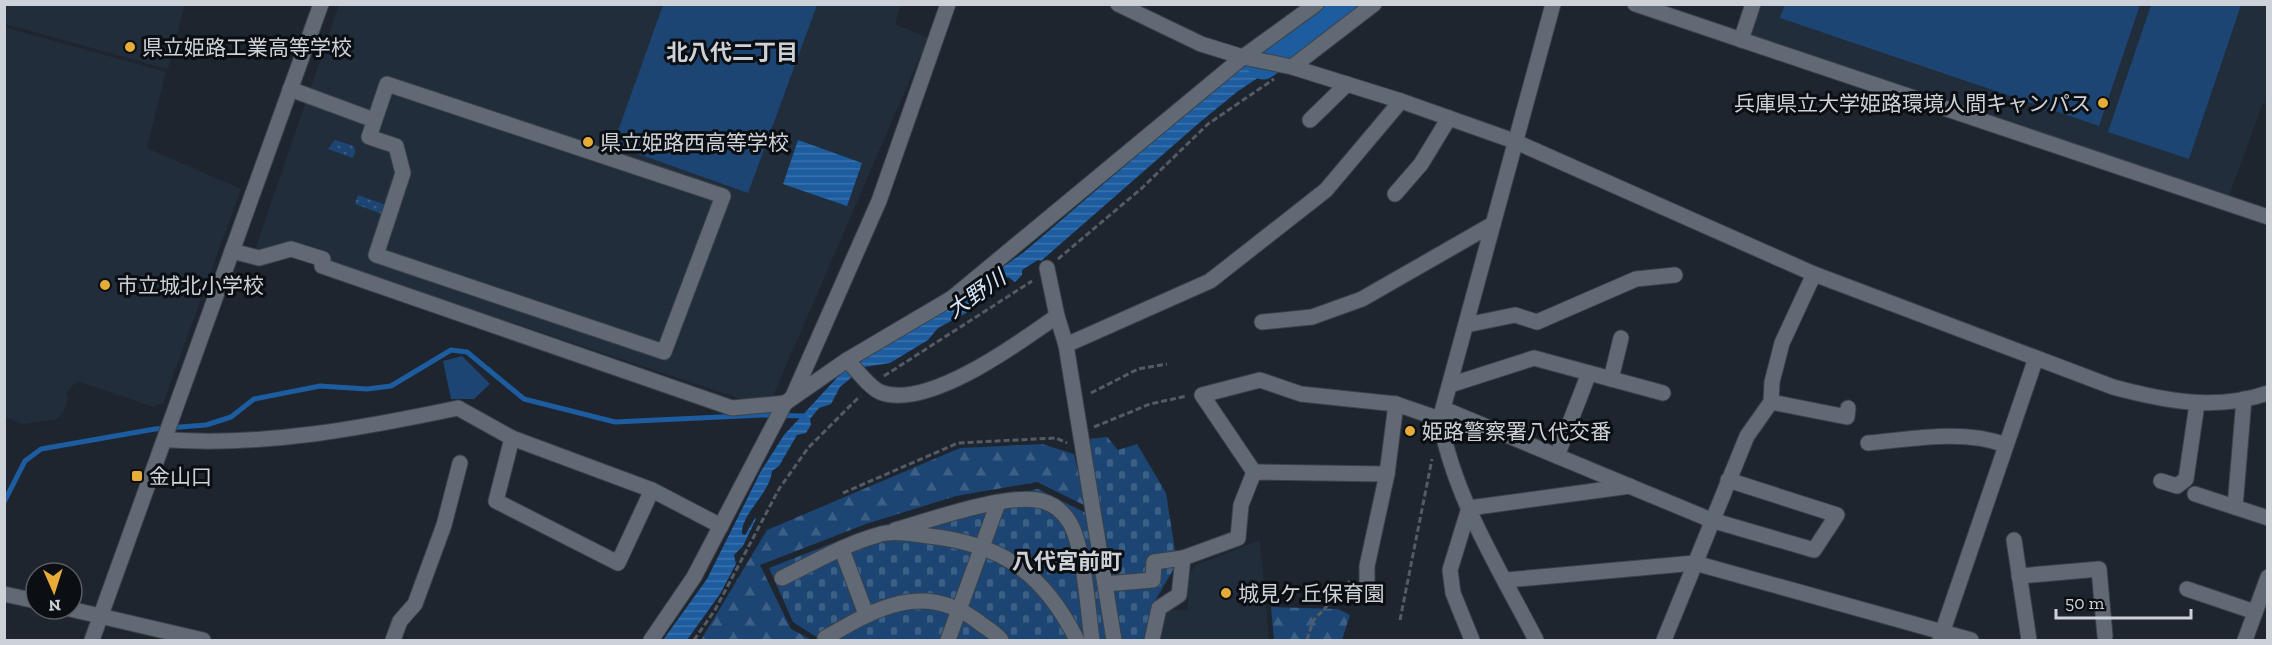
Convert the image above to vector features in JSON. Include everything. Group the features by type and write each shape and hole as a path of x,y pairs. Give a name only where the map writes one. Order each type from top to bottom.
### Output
{"street":[{"path":"92,640 321,4"},
{"path":"651,640 694,577 789,400 879,201 948,4"},
{"path":"1118,4 1201,44 1347,84 1514,141 1814,274 2113,387 2153,398 2197,404 2244,399 2268,393"},
{"path":"232,251 258,258 291,249 323,259 322,267 732,408 789,400 847,360 952,298 1243,57 1316,4"},
{"path":"1287,66 1374,4"},
{"path":"1536,640 1469,508 1451,462 1442,414 1514,141 1553,4"},
{"path":"1635,4 2268,216"},
{"path":"1741,40 1753,4"},
{"path":"387,84 723,196 664,351 376,255 403,173 396,146 369,137 374,120 387,84"},
{"path":"1310,120 1347,84"},
{"path":"290,89 374,120"},
{"path":"1066,345 1210,281 1326,190 1401,101"},
{"path":"1395,194 1421,164 1449,118"},
{"path":"1262,322 1312,317 1362,299 1492,224"},
{"path":"1047,268 1066,345 1114,640"},
{"path":"1664,640 1747,436 1771,402 1772,382 1782,343 1814,274"},
{"path":"1466,325 1515,315 1537,322 1636,279 1675,275"},
{"path":"847,360 880,392 915,395 988,364 1058,316"},
{"path":"1611,379 1621,338"},
{"path":"1450,385 1534,358 1663,393"},
{"path":"1941,636 2036,358"},
{"path":"1557,456 1589,373"},
{"path":"1254,472 1202,395 1260,380 1301,394 1396,404 1442,414 1557,456 1711,520 1814,550 1837,514 1728,480"},
{"path":"2235,507 2244,399"},
{"path":"1771,402 1847,417 1848,408"},
{"path":"1367,594 1366,566 1387,474 1396,404"},
{"path":"2161,481 2177,486 2186,478 2197,404"},
{"path":"171,440 223,443 291,436 385,423 458,408 512,438 652,490 721,526"},
{"path":"1868,443 1936,436 1993,440 2006,446"},
{"path":"512,438 495,501 618,563 652,490"},
{"path":"393,640 400,621 415,604 444,525 460,463"},
{"path":"1254,472 1387,474"},
{"path":"1105,584 1153,580 1154,562 1183,558 1238,538 1241,505 1254,472"},
{"path":"1469,508 1630,486"},
{"path":"2195,494 2268,518"},
{"path":"782,578 880,534 998,503 1032,500 1044,502 1061,510 1071,525 1077,546 1092,640"},
{"path":"948,640 998,503"},
{"path":"1469,508 1450,570 1453,593 1472,640"},
{"path":"880,534 951,538 1001,554 1027,571 1043,587 1067,619 1077,640"},
{"path":"2014,540 2029,640"},
{"path":"842,550 866,614"},
{"path":"1152,640 1159,608 1179,595 1183,558"},
{"path":"1506,580 1695,563 1941,636 1971,640"},
{"path":"2019,576 2099,568 2105,636"},
{"path":"2245,640 2268,577"},
{"path":"2187,589 2255,612"},
{"path":"4,594 24,598"},
{"path":"825,638 866,614 902,602 931,600 960,609 1001,640"},
{"path":"84,612 203,640"}],"path":[{"path":"694,640 715,610 779,489 796,464 808,448 872,384 1027,285 1142,188 1208,124 1287,66"},
{"path":"1076,401 1138,369 1167,364"},
{"path":"1081,432 1175,396 1202,395"},
{"path":"843,493 958,443 1056,438 1084,450"},
{"path":"1400,620 1434,452"},
{"path":"1307,640 1313,621 1366,566"}],"shaded area":[{"name":"県立姫路工業高等学校","path":"4,5 185,5 168,69 5,24"},
{"name":"県立姫路西高等学校","path":"339,5 901,5 895,24 928,38 773,396 744,400 328,261 295,246 255,250"},
{"name":"兵庫県立大学姫路環境人間キャンパス","path":"1755,5 2267,5 2267,104 2263,103 2227,201 1749,36"},
{"name":"市立城北小学校","path":"4,27 166,72 147,148 241,189 163,403 154,407 77,381 66,393 68,399 64,411 57,419 24,424 5,417"},
{"name":"城見ケ丘保育園","path":"1260,540 1269,640 1161,640 1167,610 1188,610 1188,576 1196,565"}],"green space":[{"path":"1785,4 2140,5 2099,126 1780,18"},
{"path":"663,5 817,5 748,193 613,145"},
{"path":"2151,5 2241,5 2189,159 2108,132"},
{"path":"335,140 354,146 353,158 328,149"},
{"path":"358,195 386,205 382,214 355,204"},
{"path":"462,356 490,384 474,399 451,399 443,361"},
{"path":"1107,437 1118,450 1137,444 1166,493 1177,563 1155,601 1146,640 821,640 793,622 769,568 866,530 960,504 1038,489 1092,516 1079,440"},
{"path":"1042,444 1074,454 1086,506 1037,482 956,496 866,524 760,565 791,629 812,640 701,640 767,530 960,448"},
{"path":"1271,607 1338,609 1350,615 1342,640 1274,640"}],"water":[{"path":"1292,31 1307,46 1238,91 1041,261 1038,260 1022,270 1022,275 1015,282 1008,277 1003,280 966,313 938,328 928,340 890,363 864,367 840,387 831,404 819,408 810,419 811,425 806,433 797,435 779,466 772,471 766,488 743,526 742,534 745,535 756,519 743,546 734,555 736,564 720,594 687,640 663,640 707,579 761,471 784,435 846,368 932,317 1024,252 1232,74"},
{"path":"798,140 862,163 847,206 783,184"}],"waterway":[{"name":"大野川","path":"1263,63 1349,4"},
{"path":"4,502 25,461 41,449 155,429 206,425 231,417 254,399 320,386 367,389 391,386 451,350 467,352 524,399 615,422 762,415 805,416"}],"place":[{"name":"県立姫路工業高等学校","path":"130,47"},
{"name":"兵庫県立大学姫路環境人間キャンパス","path":"2103,103"},
{"name":"県立姫路西高等学校","path":"588,142"},
{"name":"市立城北小学校","path":"105,285"},
{"name":"姫路警察署八代交番","path":"1410,431"},
{"name":"金山口","path":"137,476"},
{"name":"城見ケ丘保育園","path":"1226,593"}],"district":[{"name":"北八代二丁目","path":"732,52"},
{"name":"八代宮前町","path":"1067,561"}]}
